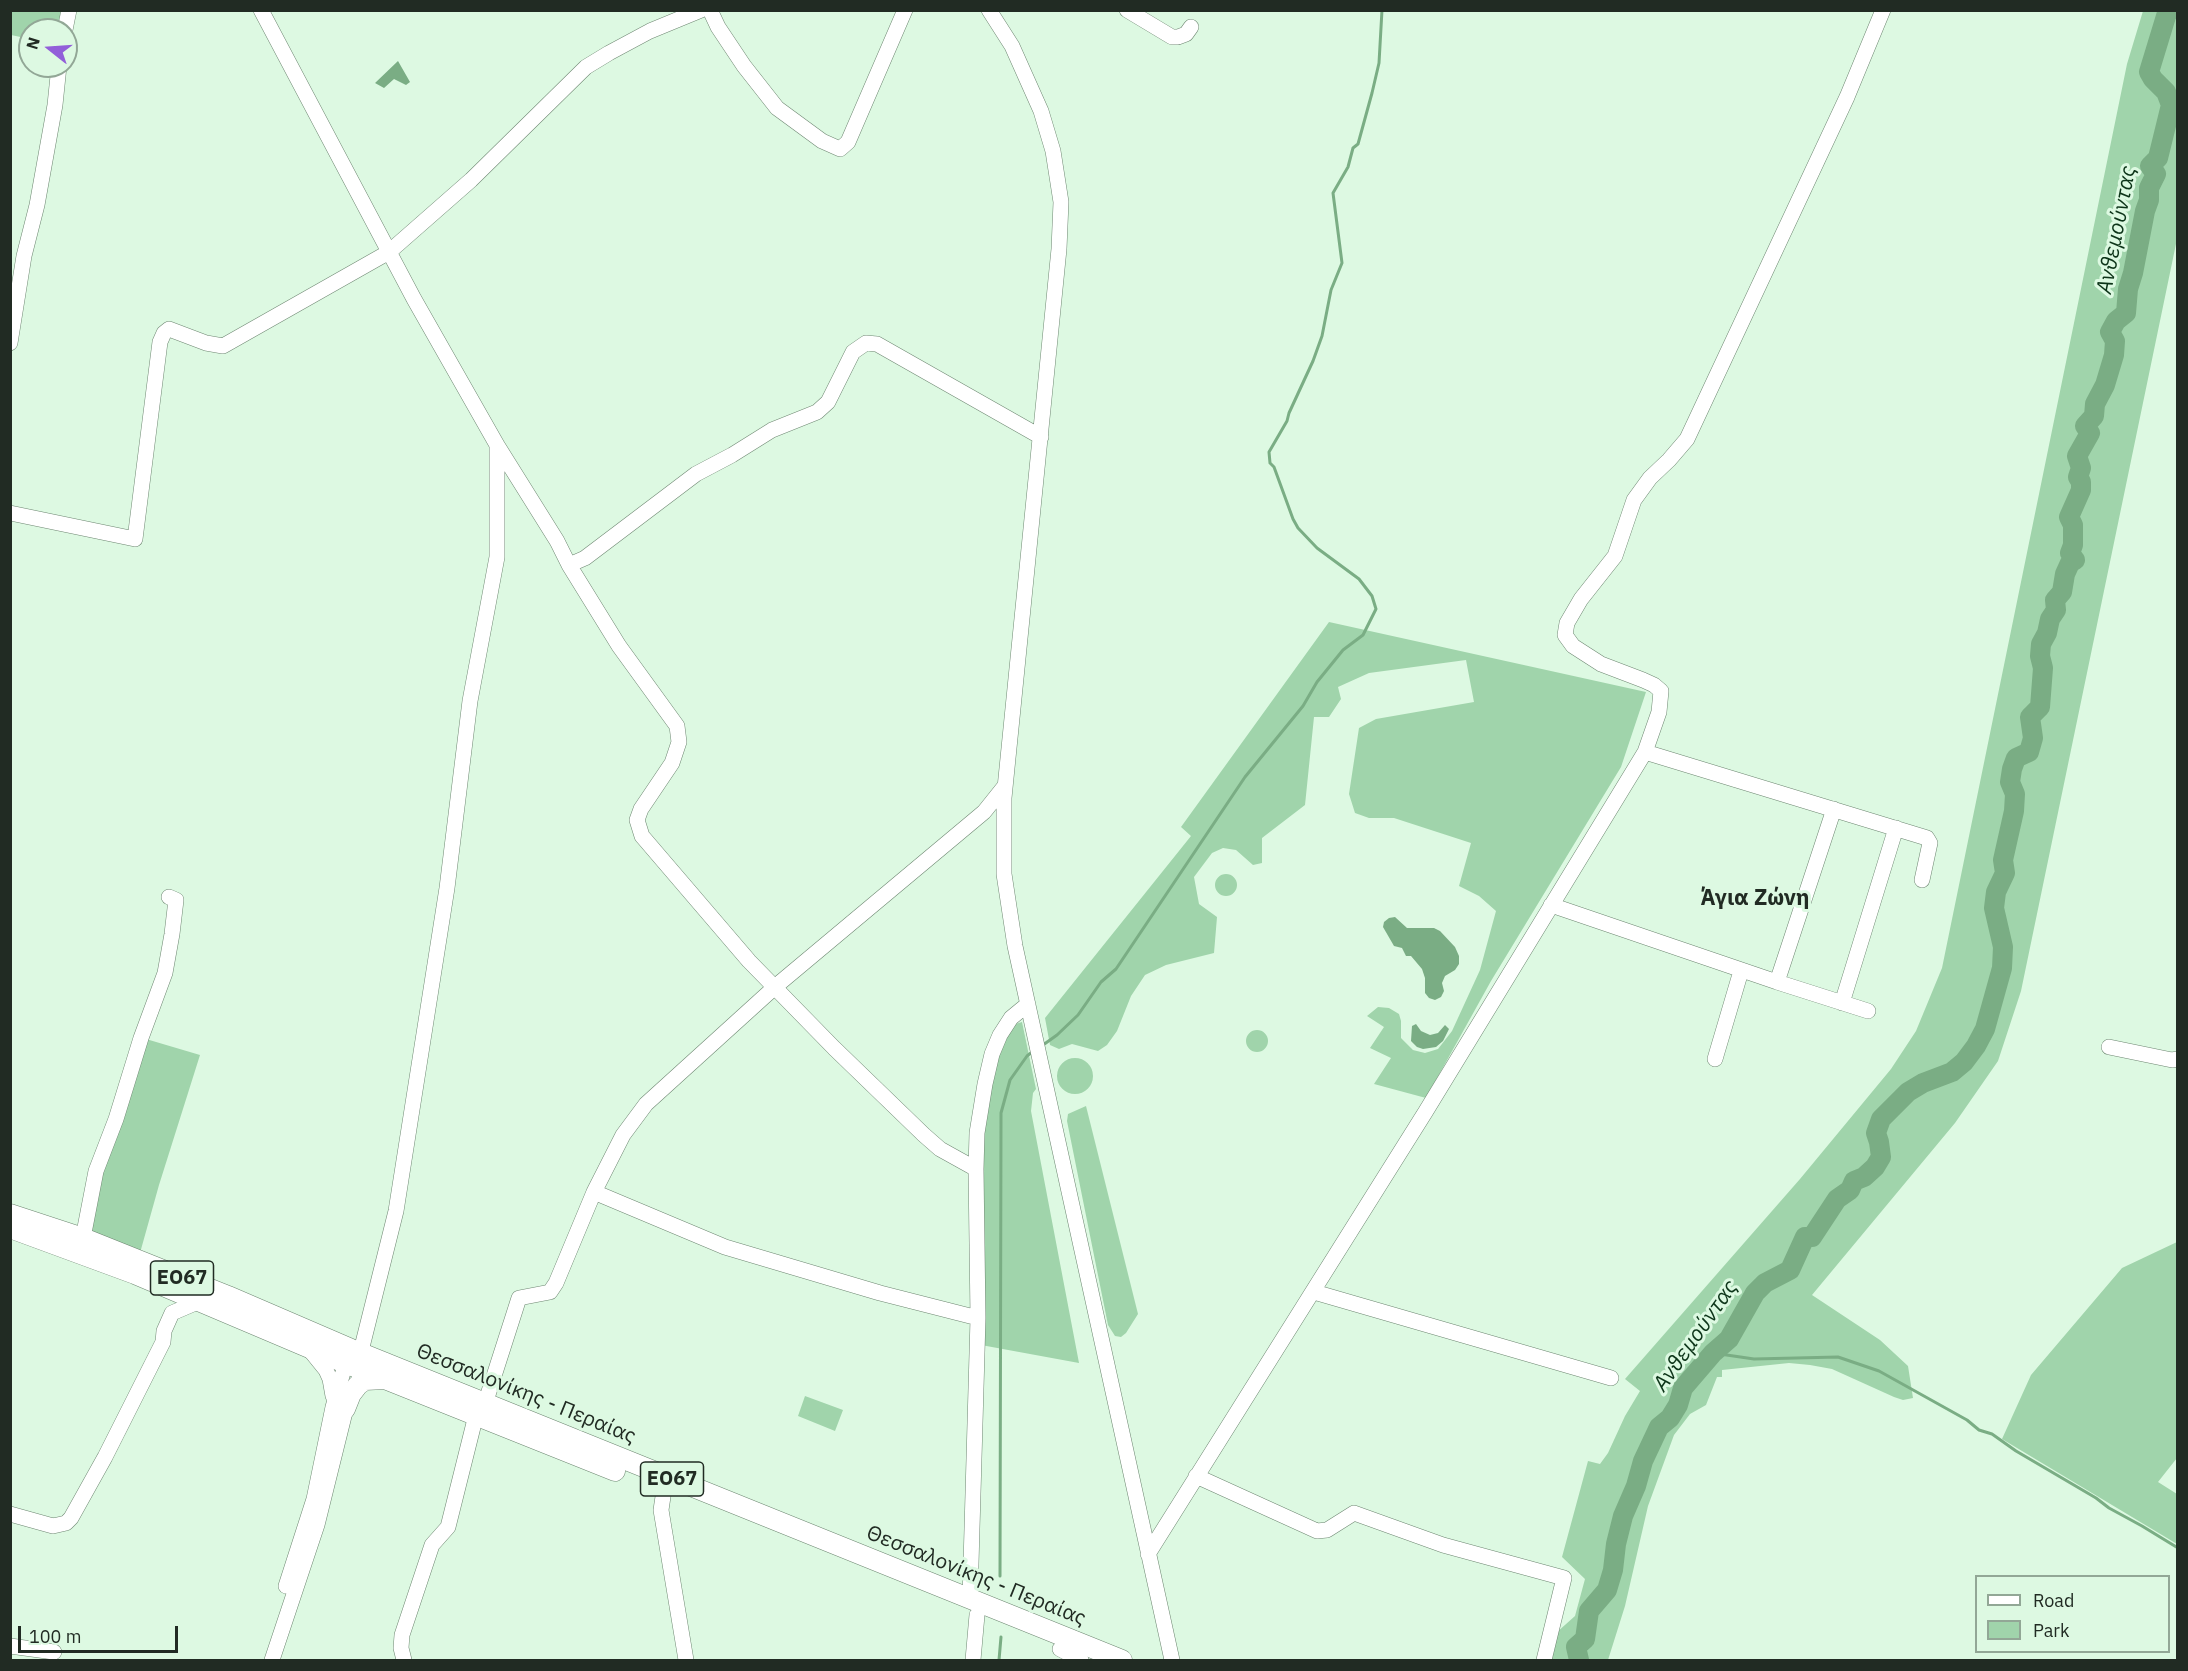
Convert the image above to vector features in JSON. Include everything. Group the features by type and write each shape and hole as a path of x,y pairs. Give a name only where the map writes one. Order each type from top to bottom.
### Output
{"main road":[{"name":"Θεσσαλονίκης - Περαίας","path":"10,1214 83,1238 228,1296 353,1358 481,1410 1022,1626 1122,1660"},
{"name":"Θεσσαλονίκης - Περαίας","path":"10,1228 82,1253 305,1345 353,1358 387,1380 481,1410 664,1490 979,1609"},
{"path":"339,1408 365,1380 387,1380"},
{"name":"Θεσσαλονίκης - Περαίας","path":"1022,1626 1060,1649 1088,1660"}],"street":[{"path":"261,10 389,252 497,445 619,646 677,726 679,742 672,763 640,809 637,820 642,836 744,955 834,1048 940,1149 976,1168"},
{"path":"10,513 135,539 160,342 164,333 169,329 206,343 223,346 389,252 471,180 586,67 650,31 701,10"},
{"path":"710,10 718,27 744,66 777,108 822,141 840,148 848,142 905,10"},
{"path":"989,10 1012,46 1041,111 1053,150 1061,202 1059,249 1006,784 1003,827 1004,874 1010,922 1064,1175 1172,1660"},
{"path":"1127,10 1172,37 1186,34 1191,27"},
{"path":"1148,1554 1314,1292 1645,752 1659,712 1661,691 1643,680 1601,664 1573,646 1565,635 1567,622 1581,599 1615,556 1634,500 1650,478 1679,450 1690,433 1851,88 1883,10"},
{"path":"10,343 24,256 37,205 57,78"},
{"path":"569,565 585,558 696,474 772,430 817,412 828,402 853,352 866,343 877,344 1041,437"},
{"path":"262,1660 314,1499 353,1358 385,1258 409,1137 420,1050 447,888 470,701 497,556 497,445"},
{"path":"1645,752 1927,838 1930,840 1923,880"},
{"path":"404,1660 401,1648 402,1635 432,1545 448,1527 481,1410 519,1298 550,1292 556,1283 594,1192 623,1135 646,1104 776,986 991,805 1006,784"},
{"path":"1777,982 1834,809"},
{"path":"976,818 991,819 1003,827"},
{"path":"1842,1003 1896,828"},
{"path":"83,1238 96,1171 165,973 176,900 169,897"},
{"path":"1551,905 1741,971 1868,1011"},
{"path":"1715,1059 1741,971"},
{"path":"973,1660 979,1609 977,1132 992,1054 1011,1018 1028,1004"},
{"path":"2109,1047 2172,1060 2178,1059"},
{"path":"594,1192 725,1247 880,1293 978,1318"},
{"path":"1314,1292 1611,1378"},
{"path":"10,1514 53,1526 66,1523 71,1518 105,1457 163,1342 164,1331 172,1313 200,1301"},
{"path":"272,1660 317,1525 339,1408 330,1379 322,1363 305,1345"},
{"path":"1196,1476 1317,1531 1327,1530 1354,1513 1443,1545 1564,1578 1544,1660"},
{"path":"664,1490 661,1510 686,1660"},
{"path":"10,1646 54,1652"},
{"path":"1060,1649 1081,1660"}],"green space":[{"path":"10,11 61,11 60,18 18,18 18,36 11,35"},
{"path":"2143,11 2177,11 2177,239 2021,991 1998,1061 1955,1123 1812,1295 1880,1340 1908,1366 1913,1398 1903,1400 1832,1369 1810,1365 1789,1363 1722,1370 1722,1377 1717,1377 1706,1405 1690,1414 1674,1435 1648,1506 1625,1606 1608,1660 1549,1660 1556,1633 1575,1616 1585,1579 1562,1557 1588,1461 1600,1464 1640,1391 1625,1379 1800,1179 1891,1069 1916,1031 1942,968 2127,64"},
{"path":"1329,622 1646,692 1621,767 1491,981 1426,1098 1374,1084 1391,1058 1370,1048 1384,1027 1367,1016 1378,1007 1389,1008 1399,1014 1401,1038 1413,1050 1425,1053 1438,1049 1452,1031 1480,970 1496,911 1479,896 1459,886 1471,843 1394,818 1369,818 1355,813 1349,794 1359,728 1376,719 1474,702 1466,660 1369,673 1338,687 1341,699 1329,717 1314,717 1305,805 1262,838 1262,863 1253,865 1236,850 1223,848 1212,853 1194,877 1199,904 1217,917 1214,953 1166,965 1145,975 1131,996 1117,1031 1107,1045 1098,1051 1072,1044 1059,1049 1050,1045 1045,1018 1191,836 1181,827"},
{"path":"1226,874 1234,877 1237,885 1234,893 1226,896 1218,893 1215,885 1218,877"},
{"path":"1022,1022 1036,1089 1033,1093 1031,1111 1079,1363 981,1345 981,1135 994,1057 1009,1026"},
{"path":"1257,1030 1265,1033 1268,1041 1265,1049 1257,1052 1249,1049 1246,1041 1249,1033"},
{"path":"146,1039 200,1055 140,1253 90,1232 101,1173"},
{"path":"1075,1058 1088,1063 1093,1076 1088,1089 1075,1094 1062,1089 1057,1076 1062,1063"},
{"path":"1086,1106 1138,1314 1121,1337 1115,1336 1108,1325 1067,1121 1068,1114"},
{"path":"2177,1242 2177,1458 2158,1482 2177,1494 2177,1544 2002,1439 2031,1375 2122,1268"},
{"path":"805,1396 843,1410 835,1431 798,1416"}],"shaded area":[{"path":"398,61 410,82 406,85 394,79 384,88 375,83"},
{"path":"1395,917 1407,928 1434,928 1440,931 1455,947 1459,956 1459,964 1455,970 1445,976 1442,983 1444,991 1441,997 1435,1000 1429,998 1425,993 1425,978 1422,969 1411,956 1406,956 1402,948 1394,946 1383,927 1384,922"},
{"path":"1416,1024 1421,1031 1430,1035 1438,1033 1445,1025 1449,1029 1443,1041 1436,1047 1423,1049 1411,1041 1412,1026"}],"waterway":[{"path":"1043,1045 1078,1015 1101,982 1116,969 1245,777 1303,706 1317,682 1343,650 1363,635 1376,609 1372,596 1359,579 1317,548 1298,528 1274,467 1270,463 1269,452 1287,421 1313,361 1322,336 1331,290 1342,263 1333,193 1348,167 1353,148 1358,144 1372,93 1379,63 1382,10"},
{"name":"Ανθεμούντας","path":"1579,1660 1576,1647 1585,1639 1589,1611 1607,1590 1623,1516 1636,1486 1643,1461 1659,1427 1670,1418 1678,1405 1683,1388 1713,1353 1729,1339 1755,1293 1765,1283 1790,1270 1805,1237 1812,1237 1837,1199 1850,1190 1854,1181 1864,1177 1875,1167 1881,1157 1876,1133 1881,1119 1908,1092 1923,1083 1952,1072 1964,1062 1985,1029 2002,968 2003,947 1994,908 1996,892 2005,873 2003,860 2014,811 2015,794 2010,782 2012,769 2016,758 2029,752 2033,738 2030,717 2040,707 2043,668 2040,656 2041,644 2047,633 2050,619 2056,610 2055,600 2062,592 2065,574 2070,563 2075,560 2070,553 2073,545 2073,525 2069,517 2081,490 2078,477 2081,468 2077,456 2090,433 2085,426 2094,416 2095,404 2105,385 2114,355 2115,341 2110,332 2116,321 2126,313 2128,289 2149,200 2149,188 2156,174 2150,166 2158,158 2171,105 2166,92 2149,72 2167,13 2171,10"},
{"path":"1000,1576 1001,1113 1010,1080 1032,1052"},
{"path":"1713,1353 1754,1359 1838,1357 1879,1371 1967,1420 1979,1430 1992,1434 2016,1451 2178,1548"},
{"path":"999,1660 1001,1637"}],"district":[{"name":"Άγια Ζώνη","path":"1755,899"}]}
